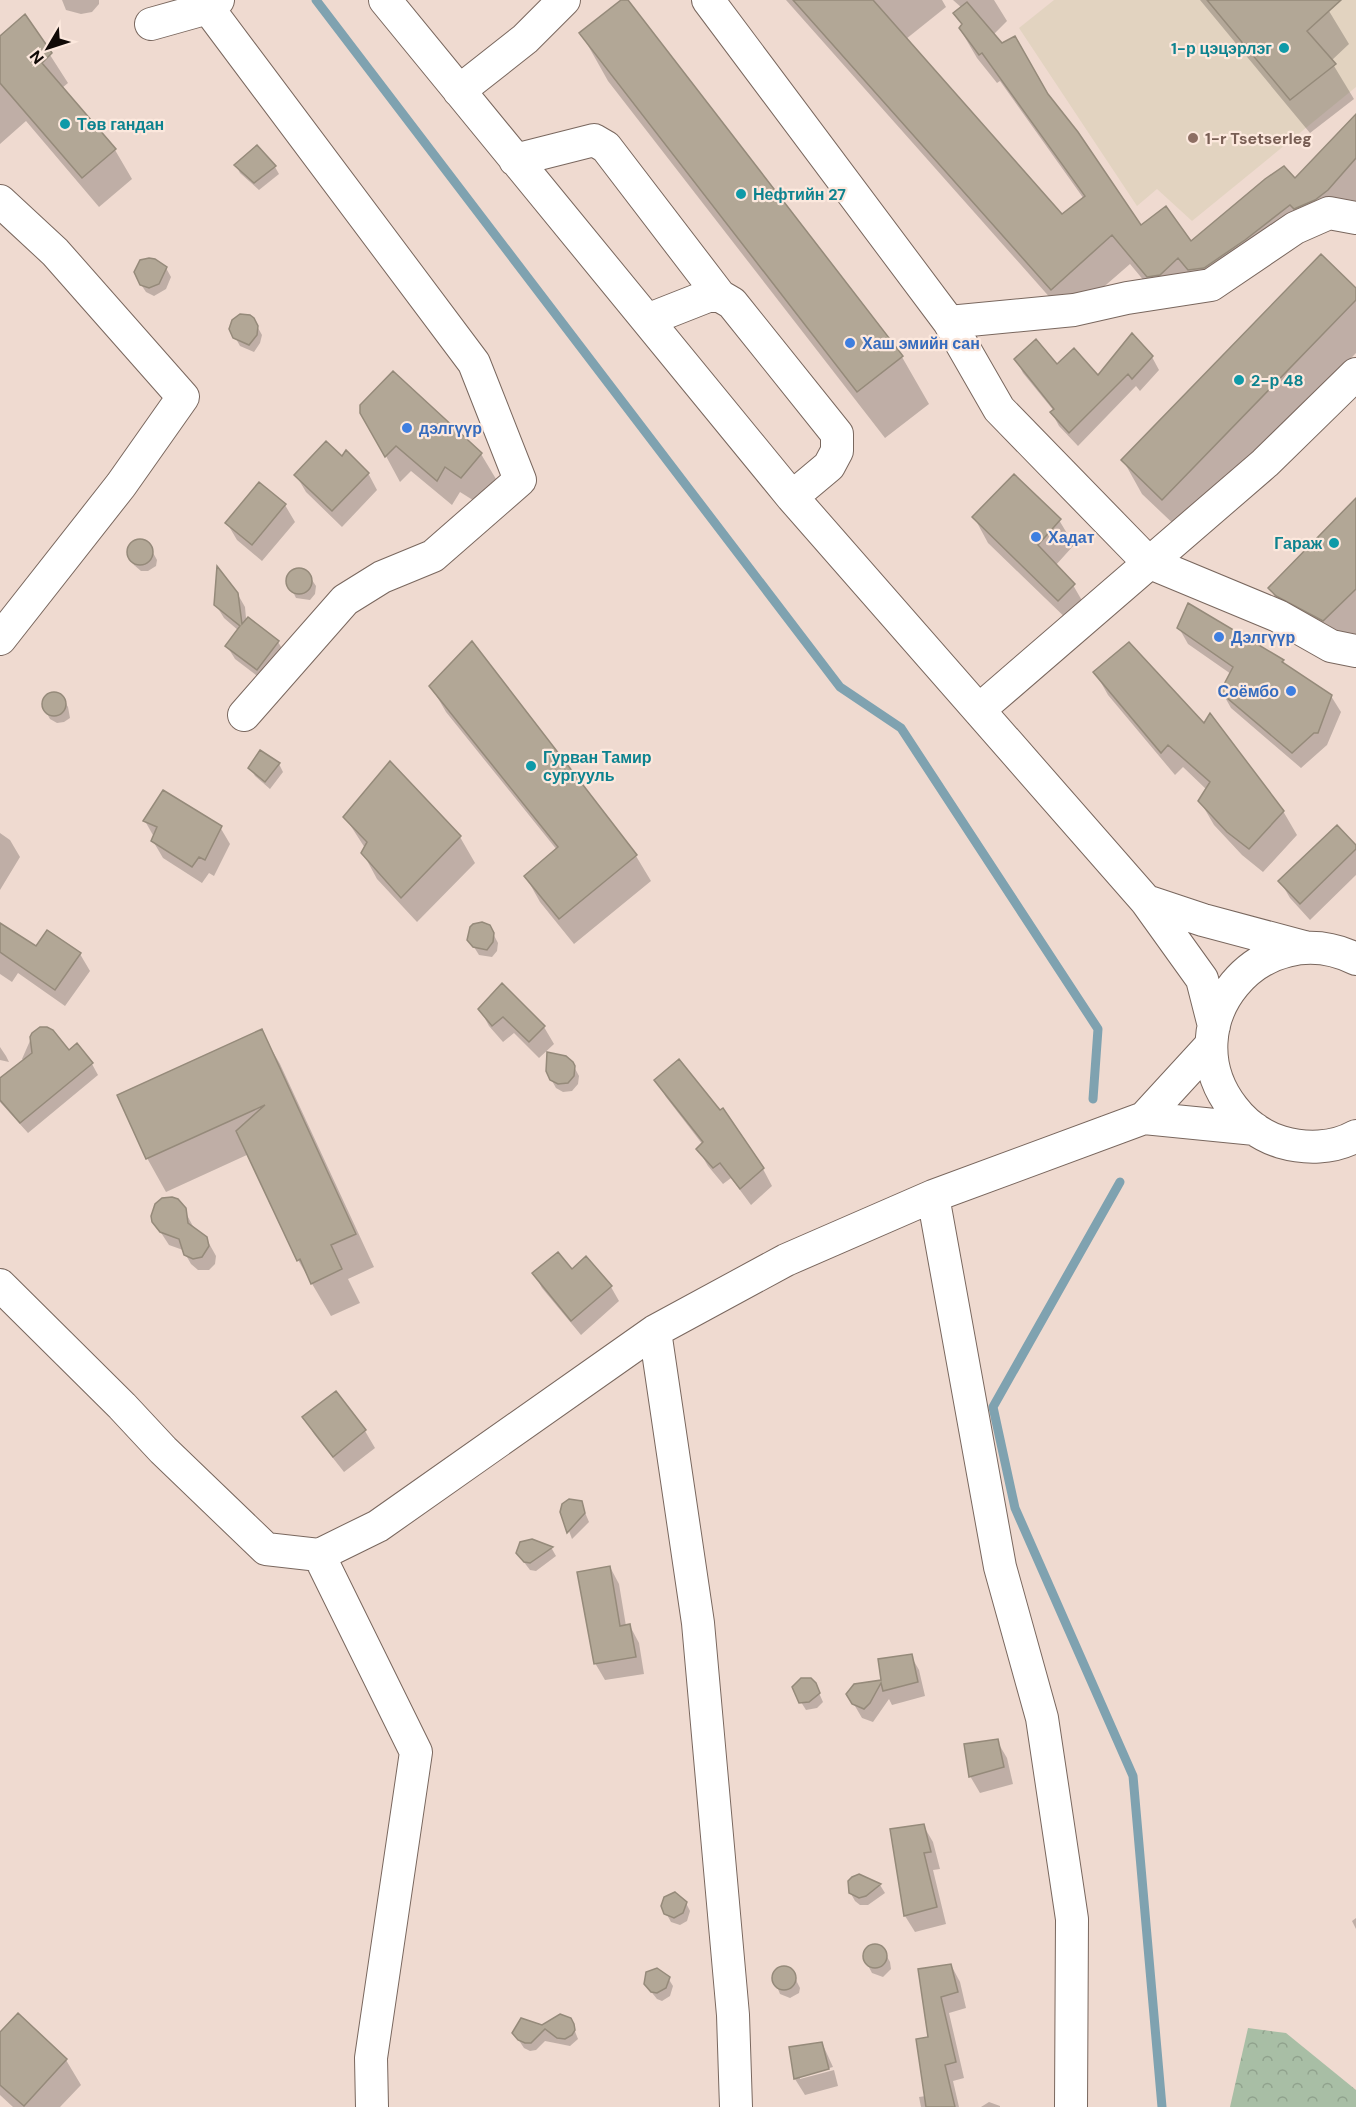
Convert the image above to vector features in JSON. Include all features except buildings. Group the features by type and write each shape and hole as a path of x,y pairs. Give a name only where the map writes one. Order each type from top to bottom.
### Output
{"street":[{"path":"385,0 792,497 1146,901 1202,978 1213,1035 1213,1065 1218,1083 1227,1101 1239,1117 1272,1139 1292,1145 1312,1147 1333,1145 1356,1136"},
{"path":"459,91 525,39 564,0"},
{"path":"708,0 949,322 999,409 1148,562 1278,616 1331,646 1356,651"},
{"path":"151,24 213,4 474,363 520,480 433,556 382,577 345,600 244,715"},
{"path":"515,160 594,140 606,147 720,296 732,303 837,434 837,451 829,466 792,497"},
{"path":"0,201 55,252 183,397 120,485 0,639"},
{"path":"949,322 1074,310 1127,298 1211,285 1295,228 1329,213 1356,218"},
{"path":"647,320 708,296 720,296"},
{"path":"980,709 1265,463 1356,374"},
{"path":"1146,901 1203,920 1356,959"},
{"path":"1144,1118 1213,1035 1220,1005 1231,987 1246,971 1273,956 1356,943"},
{"path":"0,1284 163,1450 266,1549 319,1555 378,1526 655,1331 786,1260 933,1196 1144,1118 1255,1129"},
{"path":"1312,1147 1356,1162"},
{"path":"933,1196 1000,1567 1042,1718 1072,1919 1071,2107"},
{"path":"655,1331 698,1623 733,2015 736,2107"},
{"path":"319,1555 416,1752 371,2058 372,2107"}],"shaded area":[{"name":"1-r Tsetserleg","path":"1054,0 1356,0 1356,87 1192,221 1157,189 1137,206 1019,28"}],"green space":[{"path":"1248,2028 1286,2033 1356,2090 1356,2107 1230,2107"}],"waterway":[{"path":"316,0 840,687 901,728 1098,1029 1093,1099"},
{"path":"1120,1182 993,1407 1015,1508 1133,1776 1162,2107"}],"place":[{"name":"1-р цэцэрлэг","path":"1284,48"},
{"name":"Төв гандан","path":"65,124"},
{"name":"1-r Tsetserleg","path":"1193,138"},
{"name":"Нефтийн 27","path":"741,194"},
{"name":"Хаш эмийн сан","path":"850,343"},
{"name":"2-р 48","path":"1239,380"},
{"name":"дэлгүүр","path":"407,428"},
{"name":"Хадат","path":"1036,537"},
{"name":"Гараж","path":"1334,543"},
{"name":"Дэлгүүр","path":"1219,637"},
{"name":"Соёмбо","path":"1291,691"},
{"name":"Гурван Тамир сургууль","path":"531,766"}]}
